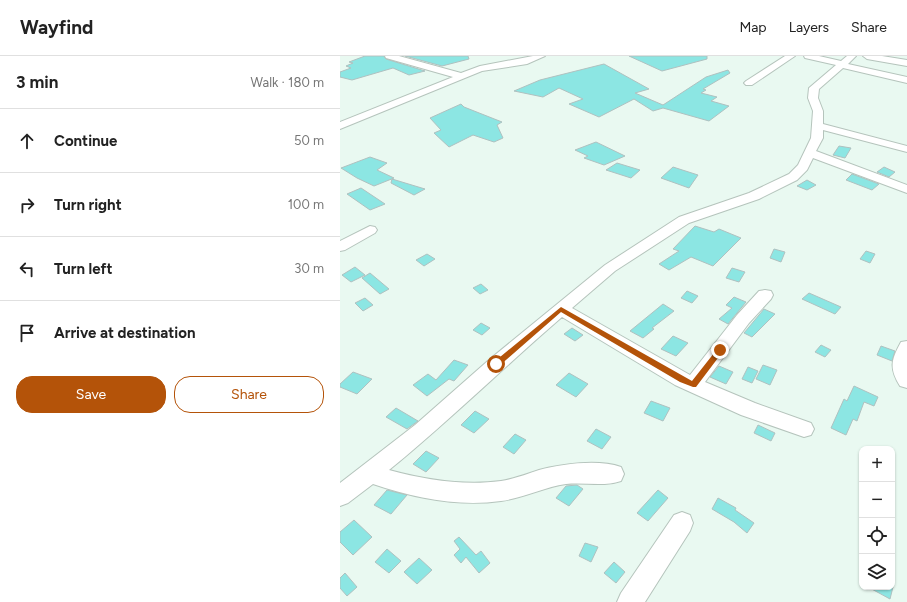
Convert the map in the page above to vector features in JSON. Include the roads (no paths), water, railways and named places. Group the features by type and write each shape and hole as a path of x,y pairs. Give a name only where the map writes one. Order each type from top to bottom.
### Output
{"street":[{"path":"389,56 461,76"},
{"path":"340,126 480,69 527,61 541,56"},
{"path":"749,83 791,56"},
{"path":"808,56 845,62 907,80"},
{"path":"867,56 907,63"},
{"path":"340,496 422,431 496,364 610,268 684,220 754,196 793,176 803,167 817,138 819,126 818,111 813,98 814,88 845,62"},
{"path":"819,126 907,149"},
{"path":"811,153 907,189"},
{"path":"340,247 370,230"},
{"path":"693,385 743,319 765,295"},
{"path":"561,309 682,380 748,409 804,429"},
{"path":"907,347 900,363 902,374 907,381"},
{"path":"370,473 395,482 428,490 463,492 502,490 551,477 580,472 613,474"},
{"path":"630,602 682,523"}]}
